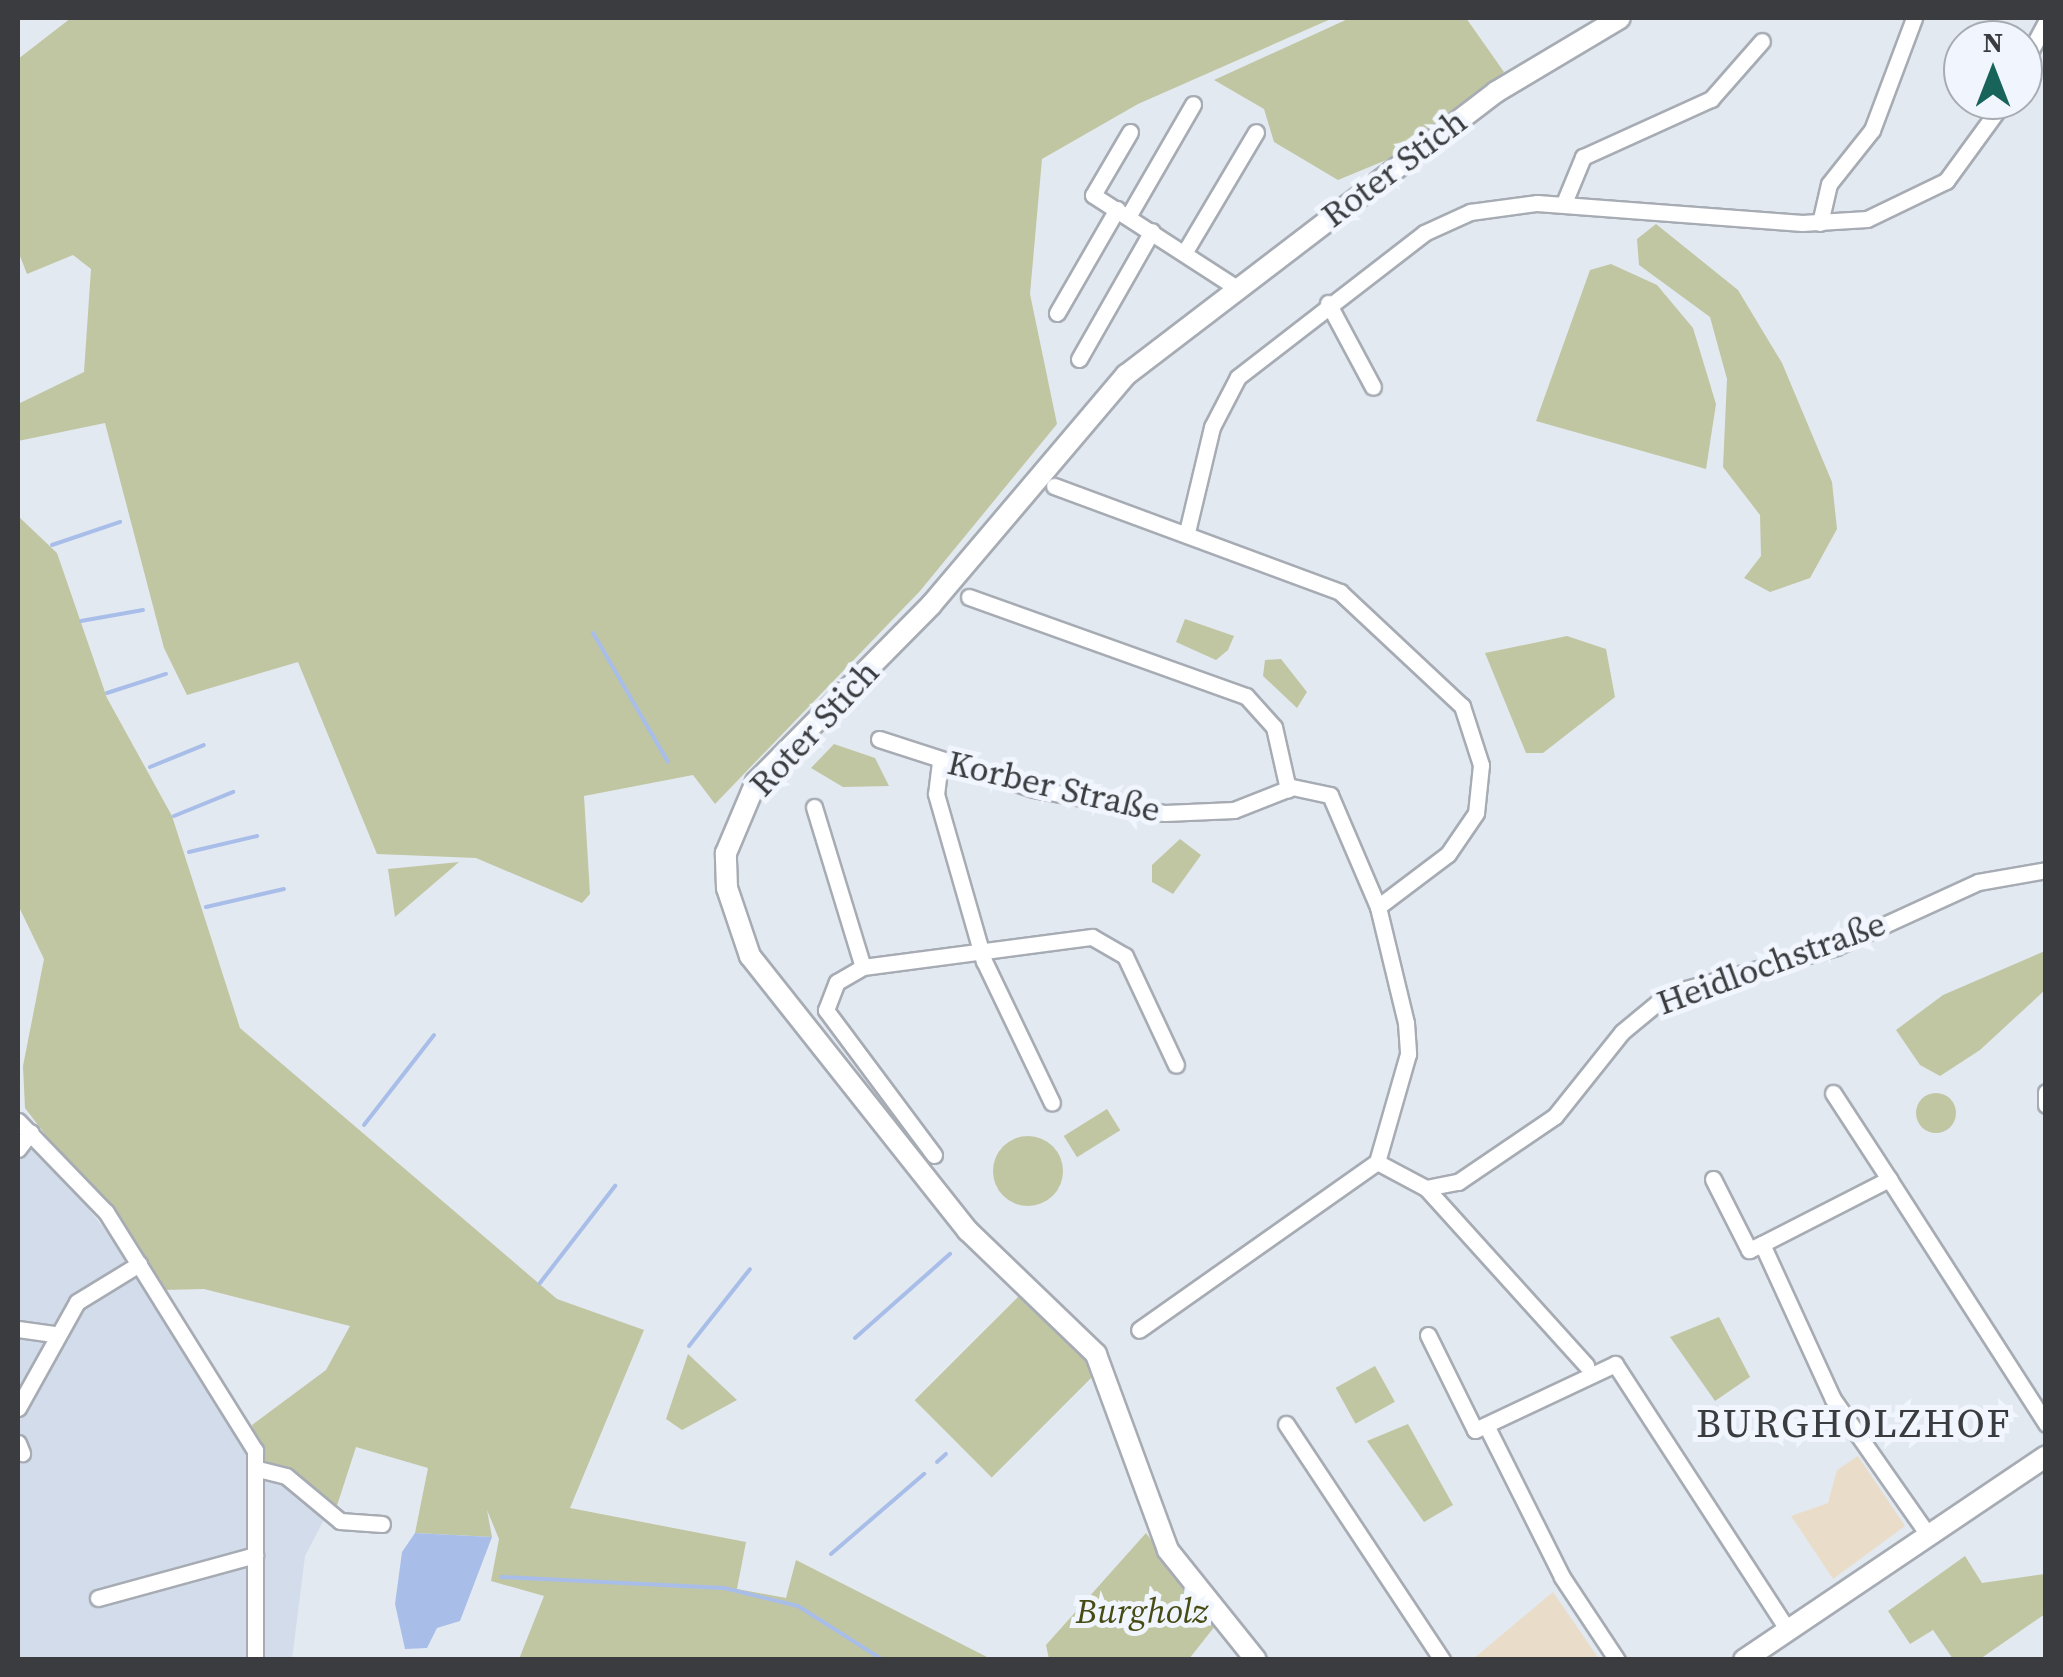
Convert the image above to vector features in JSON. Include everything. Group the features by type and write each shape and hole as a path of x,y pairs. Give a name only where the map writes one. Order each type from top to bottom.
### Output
{"street":[{"name":"Roter Stich","path":"1256,1660 1168,1550 1096,1354 968,1231 750,956 727,888 726,853 756,782 931,606 1087,414 1235,287 1516,78 1620,18"},
{"path":"1820,223 1829,184 1872,130 1914,18"},
{"path":"1564,203 1583,157 1711,99 1762,40"},
{"path":"1057,313 1193,104"},
{"path":"1187,532 1230,388 1328,303 1444,222 1502,206 1564,203 1820,223 1867,219 1926,196 1964,164 1992,120"},
{"path":"1130,132 1092,195 1186,250 1235,287"},
{"path":"1186,250 1256,132"},
{"path":"1079,359 1152,231"},
{"path":"1328,303 1373,386"},
{"path":"1054,486 1187,532 1340,592 1462,706 1481,765 1476,813 1448,854 1378,906"},
{"path":"969,597 1246,696 1274,727 1288,788 1326,789 1378,906 1408,1054 1377,1162 1139,1330"},
{"name":"Korber Straße","path":"879,739 940,762 1165,813 1234,810 1288,788"},
{"path":"940,762 936,794 982,950 1052,1103"},
{"path":"814,807 863,967"},
{"name":"Heidlochstraße","path":"1426,1188 1458,1182 1545,1124 1622,1032 1668,994 1836,947 1978,882 2046,870"},
{"path":"934,1155 826,1010 837,982 863,967 1063,938 1110,944 1176,1065"},
{"path":"2046,1092 2046,1105"},
{"path":"1833,1093 2046,1424"},
{"path":"18,1121 69,1164 239,1417 258,1469 255,1660"},
{"path":"18,1149 32,1132"},
{"path":"1377,1162 1426,1188 1586,1365"},
{"path":"1714,1180 1749,1250 1889,1180"},
{"path":"1762,1244 1833,1399 1929,1536"},
{"path":"18,1408 33,1369 78,1302 139,1264"},
{"path":"18,1330 54,1334"},
{"path":"1428,1335 1475,1430 1488,1429 1615,1364 1788,1630"},
{"path":"1286,1424 1442,1660"},
{"path":"1488,1429 1562,1577 1616,1660"},
{"path":"1744,1660 2046,1456"},
{"path":"258,1469 286,1476 340,1520 382,1524"},
{"path":"98,1598 255,1555"}],"shaded area":[{"path":"18,1118 151,1289 251,1453 326,1516 305,1556 292,1659 18,1659"},
{"path":"1858,1456 1905,1526 1833,1579 1791,1516 1828,1503 1837,1470"},
{"path":"1553,1592 1599,1659 1473,1659"}],"green space":[{"path":"71,18 1333,18 1138,104 1042,159 1030,294 1057,424 920,591 715,804 693,775 584,796 590,894 582,903 476,858 377,854 298,662 187,695 164,648 105,423 18,441 18,404 84,372 91,269 73,255 27,274 18,251 18,59"},
{"path":"1350,18 1466,18 1504,72 1408,151 1338,180 1274,142 1264,109 1214,80"},
{"path":"1656,224 1738,290 1782,363 1832,482 1837,529 1810,578 1770,592 1744,578 1761,556 1760,515 1723,467 1727,379 1710,317 1639,265 1637,239"},
{"path":"1611,264 1657,285 1693,328 1716,404 1706,469 1536,421 1590,270"},
{"path":"18,516 57,553 107,698 172,816 240,1028 557,1299 644,1330 570,1508 746,1542 737,1589 786,1598 796,1560 991,1659 519,1659 544,1596 491,1581 499,1539 487,1510 492,1537 415,1533 428,1468 356,1447 332,1521 269,1473 252,1425 326,1370 350,1326 204,1289 164,1290 25,1108 23,1066 44,959 18,905"},
{"path":"1185,619 1234,636 1228,650 1216,660 1176,642"},
{"path":"1567,636 1606,649 1615,697 1543,753 1526,753 1485,653"},
{"path":"1281,659 1307,692 1297,708 1263,676 1265,660"},
{"path":"834,744 875,758 889,786 843,787 811,768"},
{"path":"1180,839 1201,855 1173,894 1152,882 1152,865"},
{"path":"459,862 395,917 388,869"},
{"path":"2045,951 2045,990 1980,1050 1940,1076 1920,1065 1896,1030 1943,995"},
{"path":"1936,1093 1950,1099 1956,1113 1950,1127 1936,1133 1922,1127 1916,1113 1922,1099"},
{"path":"1107,1109 1120,1130 1077,1157 1064,1136"},
{"path":"1028,1136 1052,1147 1063,1171 1052,1195 1028,1206 1004,1195 993,1171 1004,1147"},
{"path":"1020,1295 1097,1372 992,1477 915,1400"},
{"path":"1719,1317 1750,1377 1715,1401 1670,1337"},
{"path":"688,1354 737,1400 682,1430 666,1419"},
{"path":"1375,1366 1395,1402 1356,1424 1336,1388"},
{"path":"1408,1424 1453,1505 1424,1522 1367,1441"},
{"name":"Burgholz","path":"1146,1533 1215,1626 1189,1659 1049,1659 1046,1645"},
{"path":"1965,1556 1982,1583 2045,1574 2045,1614 1980,1659 1953,1659 1933,1630 1910,1644 1888,1611"}],"water":[{"path":"415,1533 492,1537 460,1621 437,1628 427,1648 405,1649 395,1604 402,1552"}],"waterway":[{"path":"52,545 120,522"},
{"path":"81,621 143,610"},
{"path":"593,633 668,762"},
{"path":"107,693 166,674"},
{"path":"150,767 204,745"},
{"path":"174,816 233,792"},
{"path":"189,852 257,836"},
{"path":"206,907 284,889"},
{"path":"364,1125 434,1035"},
{"path":"540,1283 615,1186"},
{"path":"855,1338 950,1254"},
{"path":"689,1346 750,1269"},
{"path":"937,1462 946,1454"},
{"path":"831,1554 924,1474"},
{"path":"501,1577 724,1588 798,1606 883,1660"}],"district":[{"name":"BURGHOLZHOF","path":"1854,1423"}]}
